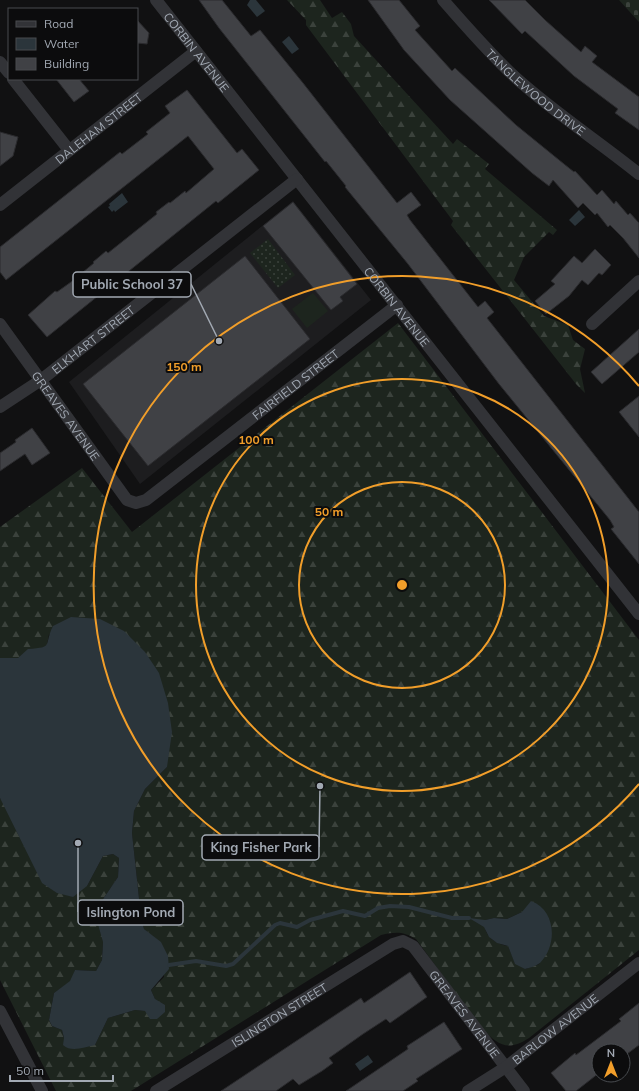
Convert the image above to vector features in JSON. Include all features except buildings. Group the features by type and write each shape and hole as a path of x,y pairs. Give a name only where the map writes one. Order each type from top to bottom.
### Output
{"street":[{"name":"CORBIN AVENUE","path":"156,0 639,614"},
{"name":"TANGLEWOOD DRIVE","path":"443,0 480,42 515,78 553,109 639,174"},
{"name":"DALEHAM STREET","path":"0,205 196,51"},
{"path":"0,62 8,72"},
{"path":"14,80 69,150"},
{"name":"ELKHART STREET","path":"0,408 41,380 297,179"},
{"path":"592,324 639,281"},
{"name":"FAIRFIELD STREET","path":"136,503 146,500 397,306"},
{"name":"GREAVES AVENUE","path":"0,324 127,500 136,503"},
{"name":"GREAVES AVENUE","path":"403,941 413,946 524,1091"},
{"name":"ISLINGTON STREET","path":"156,1091 393,944 403,941"},
{"name":"BARLOW AVENUE","path":"468,1091 506,1067 639,963"},
{"path":"0,1010 42,1091"}],"shaded area":[{"path":"293,201 371,300 140,484 69,382"}],"green space":[{"path":"287,0 320,0 332,18 342,12 351,24 354,36 453,144 457,139 489,164 485,169 557,230 553,235 549,232 524,257 514,280 544,316 568,325 573,340 585,349 580,369 585,393 576,384 451,225 453,221 306,25 306,20"},
{"path":"619,0 639,0 639,22"},
{"path":"268,239 295,275 278,288 250,253"},
{"path":"313,293 328,311 307,328 292,309"},
{"path":"398,323 639,640 639,950 529,1038 515,1045 509,1046 499,1043 482,1029 416,939 399,933 381,935 131,1091 56,1091 0,980 0,798 87,886 103,856 113,854 119,858 118,877 99,905 103,942 102,960 96,971 75,970 71,981 54,993 49,1020 52,1026 62,1030 64,1038 95,1045 108,1018 135,1010 145,1011 155,999 151,990 164,977 161,943 144,929 141,917 132,833 134,811 145,789 167,767 49,634 47,645 44,647 25,653 19,658 0,658 0,527 82,468 132,532","holes":["522,912 548,950 539,964 526,969 515,963 508,946 498,943 490,938 486,930 485,920 494,918 507,919"]}],"water":[{"path":"250,0 256,0 265,11 257,17 247,5"},
{"path":"289,36 299,49 292,54 282,42"},
{"path":"122,193 128,202 115,212 114,210 112,212 108,207 110,206 109,204"},
{"path":"579,210 585,217 575,226 569,220"},
{"path":"71,617 100,619 124,631 145,652 159,673 168,703 172,732 167,767 145,789 134,811 132,833 141,917 144,929 161,942 168,956 169,969 151,990 155,999 165,1005 165,1012 157,1019 150,1019 145,1011 135,1010 108,1018 95,1045 74,1049 70,1049 63,1045 64,1038 62,1030 52,1026 49,1020 54,993 70,981 75,970 96,971 102,960 103,942 96,917 99,905 118,877 119,858 113,854 103,856 87,886 73,897 57,893 42,883 0,798 0,658 18,658 28,649 45,646 53,626"},
{"path":"531,901 545,912 550,920 552,938 546,956 540,963 525,969 515,964 508,946 497,943 489,937 484,927 469,918 485,920 494,918 507,919 522,912"},
{"path":"368,1055 373,1062 360,1071 355,1064"}],"waterway":[{"path":"169,965 196,961 226,966 233,964 275,925 280,923 297,927 310,920 343,911 365,916 378,908 390,906 409,907 452,918 469,918"}],"place":[{"name":"Public School 37","path":"219,341"},
{"name":"King Fisher Park","path":"320,786"},
{"name":"Islington Pond","path":"78,843"}]}
